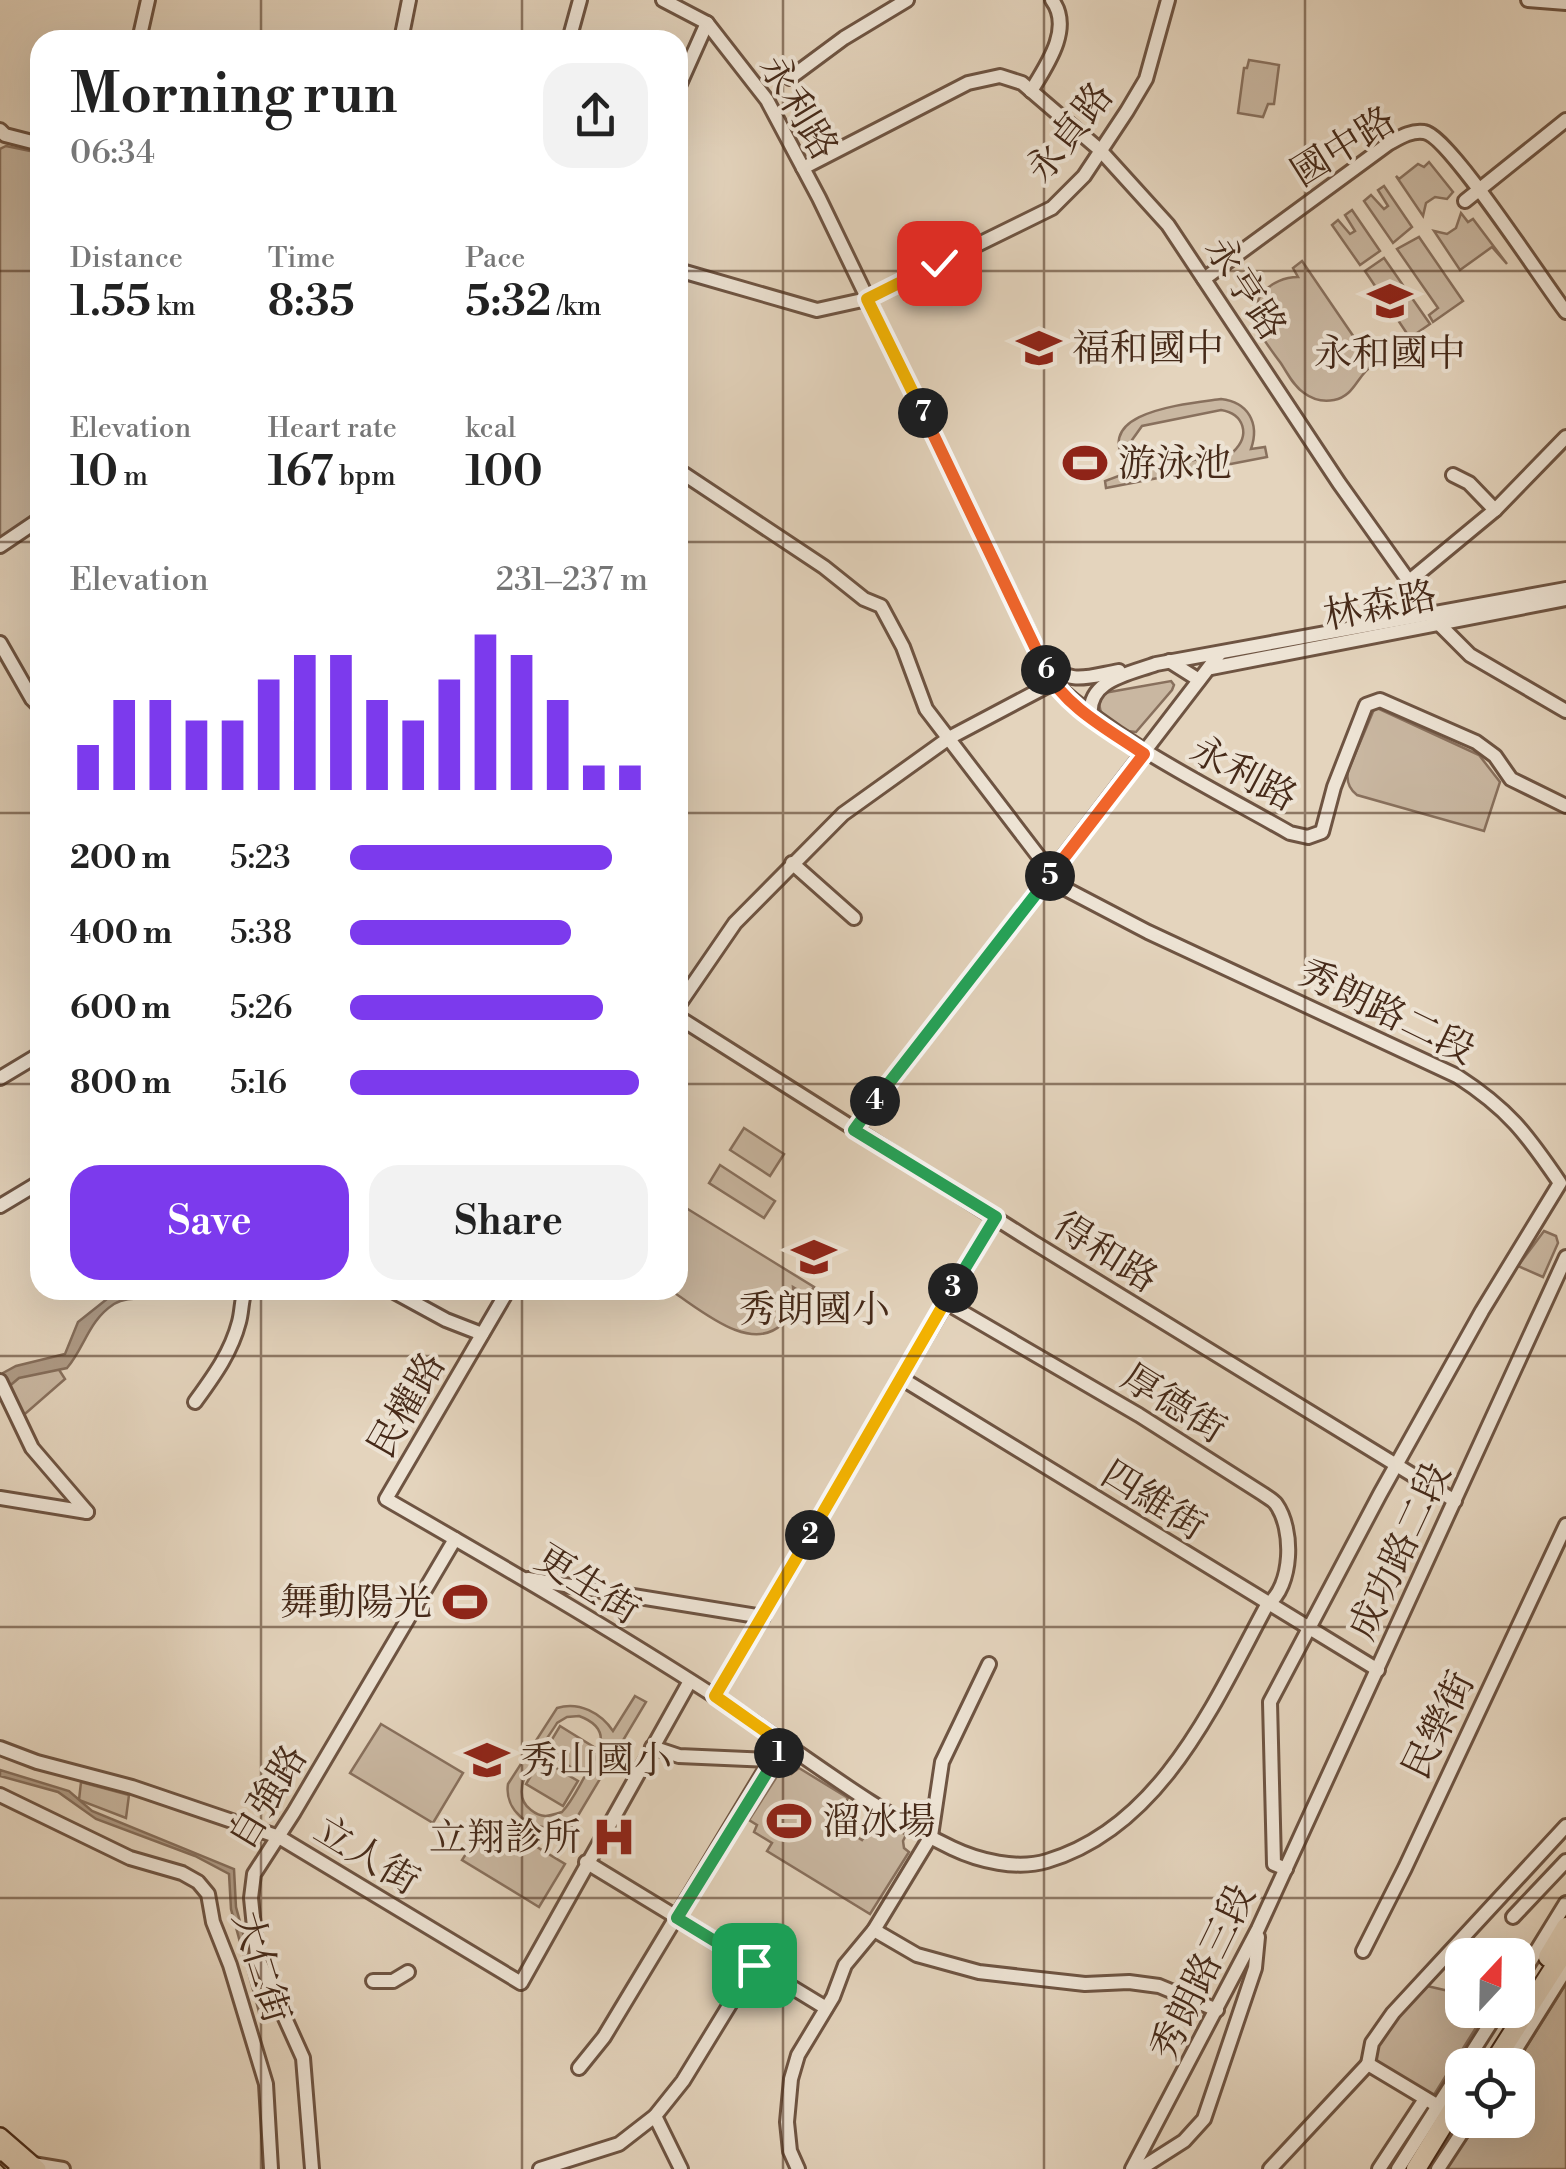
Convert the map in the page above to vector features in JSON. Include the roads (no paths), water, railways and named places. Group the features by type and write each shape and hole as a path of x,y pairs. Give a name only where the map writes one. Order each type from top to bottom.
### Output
{"highway":[{"path":"1535,1977 1566,1927"},
{"path":"1509,2048 1566,1949"},
{"path":"1416,2169 1445,2127"},
{"path":"1432,2169 1445,2136"},
{"path":"0,2150 30,2167"}],"main road":[{"path":"0,2136 30,2167"}],"street":[{"path":"141,30 148,0"},
{"path":"403,30 409,0"},
{"path":"572,30 580,0"},
{"name":"永利路","path":"663,0 706,23 767,100 1053,683 1090,717 1144,754 1290,834 1308,837 1322,832 1334,787 1366,705 1380,700 1476,742 1495,756 1511,779 1566,806"},
{"path":"790,78 844,38 907,0"},
{"path":"1030,92 1062,26 1060,11 1052,0"},
{"name":"永貞路","path":"688,273 818,310 867,299 1052,208 1084,176 1146,78 1168,0"},
{"path":"1530,0 1566,3"},
{"path":"688,65 706,23"},
{"name":"永亨路","path":"803,168 984,78 1000,76 1022,83 1100,150 1168,225 1436,620 1470,655 1566,711"},
{"path":"1465,201 1566,120"},
{"name":"國中路","path":"1204,278 1388,144 1410,132 1426,131 1437,137 1480,192 1566,312"},
{"path":"2,134 30,141"},
{"path":"1408,582 1496,510 1566,437"},
{"path":"1453,474 1469,483 1496,510"},
{"name":"秀朗路二段","path":"688,477 824,567 864,600 882,606 926,709 1062,887 1148,932 1457,1076 1496,1102 1563,1181 1482,1310 1309,1628"},
{"path":"0,546 30,526"},
{"name":"林森路","path":"1202,676 1215,665 1566,589"},
{"name":"林森路","path":"1033,644 1056,672 1067,678 1566,600"},
{"path":"0,643 30,696"},
{"path":"854,1130 1220,653"},
{"path":"1090,717 1089,704 1099,688 1162,662 1202,676"},
{"path":"688,991 735,923 843,814 949,738 1053,683"},
{"path":"792,863 854,918"},
{"name":"得和路","path":"688,1023 1455,1501"},
{"path":"0,1078 30,1060"},
{"path":"0,1206 30,1188"},
{"path":"715,1696 996,1217"},
{"name":"成功路二段","path":"1286,1869 1566,1257"},
{"path":"195,1402 224,1362 242,1316 239,1308 242,1300"},
{"path":"409,1300 482,1334"},
{"name":"民權路","path":"386,1499 502,1300"},
{"name":"厚德街","path":"945,1302 1138,1414 1276,1505 1286,1532 1288,1564 1275,1599 1267,1605 1191,1744 1140,1804 1096,1840 1074,1850 1043,1862 1002,1863"},
{"name":"四維街","path":"901,1378 1378,1670"},
{"path":"0,1498 87,1512 32,1448 2,1384"},
{"name":"更生街","path":"386,1499 715,1696 786,1746 930,1836 954,1850 1002,1863"},
{"name":"民樂街","path":"1363,1951 1566,1525"},
{"name":"自強路","path":"312,2169 303,2058 257,1956 254,1874 455,1539"},
{"path":"520,1578 763,1617"},
{"name":"秀朗路三段","path":"1136,2169 1286,1869 1274,1864 1270,1702 1309,1628"},
{"path":"798,2169 790,2151 787,2122 791,2078 798,2055 845,1965 874,1930 930,1836 937,1782 953,1735 989,1664"},
{"path":"690,1681 586,1862 754,1965 829,2002"},
{"path":"579,2068 604,2038 771,1760 786,1746"},
{"path":"652,1747 679,1756 771,1760"},
{"name":"立人街","path":"0,1748 279,1837 521,1983 586,1862"},
{"name":"大仁街","path":"0,1796 130,1858 182,1873 198,1882 208,1894 213,1922 230,1964 266,2084 271,2169"},
{"path":"1270,2169 1368,2064 1372,2043 1393,2013 1566,1826"},
{"path":"1512,1917 1566,1861"},
{"path":"1535,1953 1566,1903"},
{"path":"1535,1964 1566,1914"},
{"path":"1136,2169 1184,2142 1204,2119 1255,1968 1258,1929"},
{"path":"874,1930 917,1955 979,1972 1085,1984 1129,1982 1159,1986 1217,2010"},
{"path":"1510,2048 1566,1957"},
{"path":"540,2169 619,2144 655,2116 683,2081 754,1965"},
{"path":"1511,2048 1566,1969"},
{"path":"372,1980 394,1982 408,1972"},
{"path":"1368,2064 1445,2109"},
{"path":"655,2116 681,2169"},
{"path":"1379,2169 1445,2121"},
{"path":"1398,2169 1445,2123"},
{"path":"1407,2169 1445,2125"},
{"path":"30,2167 62,2169"}],"railway":[{"path":"0,2161 9,2169"}],"place":[{"name":"永和國中","path":"1390,301"},
{"name":"福和國中","path":"1039,348"},
{"name":"游泳池","path":"1085,463"},
{"name":"秀朗國小","path":"814,1257"},
{"name":"舞動陽光","path":"465,1602"},
{"name":"秀山國小","path":"487,1760"},
{"name":"溜冰場","path":"789,1821"},
{"name":"立翔診所","path":"614,1837"}]}
